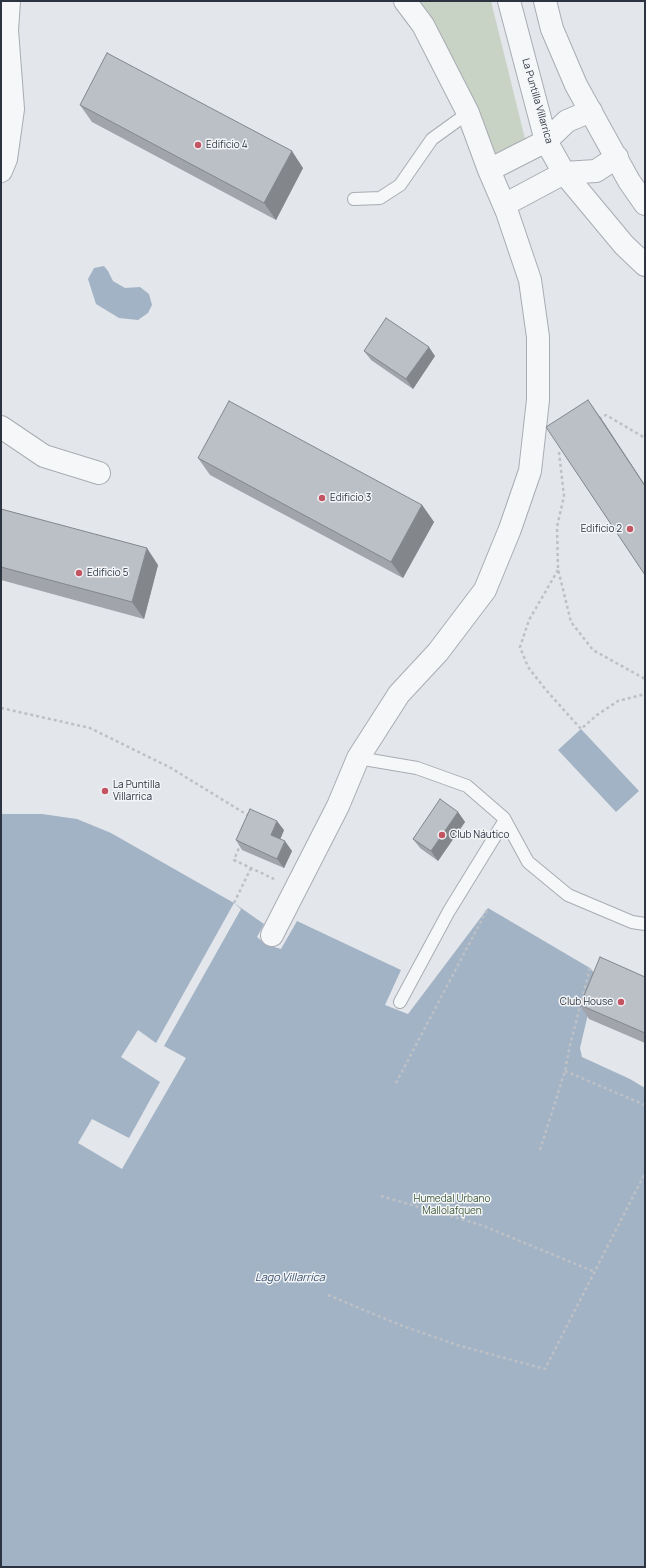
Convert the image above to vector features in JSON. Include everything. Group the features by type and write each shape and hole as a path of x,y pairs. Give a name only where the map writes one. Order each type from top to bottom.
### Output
{"street":[{"path":"1,171 6,159 13,109 7,30 9,1"},
{"path":"272,935 338,806 358,758 399,694 438,652 485,590 510,529 530,471 538,400 538,337 530,280 504,205 489,170 468,113 423,25 405,1"},
{"name":"La Puntilla Villarrica","path":"510,1 546,141 564,173 624,245 645,265"},
{"path":"545,1 552,29 576,85 629,181 645,204"},
{"path":"489,170 546,141 568,121 591,111"},
{"path":"504,205 564,173 596,171 617,157"},
{"path":"1,427 44,456 99,473"}],"lane":[{"path":"354,199 380,198 400,184 432,139 468,113"},
{"path":"358,758 416,768 467,786 505,820 528,862 568,895 632,922 645,924"},
{"path":"400,1002 449,911 505,820"}],"path":[{"path":"594,423 606,415 645,438"},
{"path":"558,447 564,496 557,528 558,569 571,622 593,650 645,679"},
{"path":"558,569 529,620 520,647 528,667 546,690 581,729 597,715 618,701 645,694"},
{"path":"1,708 90,728 171,768 252,818"},
{"path":"243,839 234,860 296,888"},
{"path":"234,903 251,868"},
{"path":"396,1083 488,908"},
{"path":"540,1150 565,1071 570,1045 590,968"},
{"path":"565,1071 645,1105"},
{"path":"328,1295 400,1325 457,1345 545,1369 645,1173"},
{"path":"380,1196 481,1225 595,1272"}],"green space":[{"path":"405,1 491,1 528,151 489,170"}],"water":[{"path":"104,266 113,281 125,288 140,287 149,294 152,305 148,313 138,320 119,318 96,304 88,279 94,268"},
{"path":"581,729 639,791 616,812 558,750"},
{"name":"Lago Villarrica","path":"1,814 42,814 77,819 111,833 234,903 264,924 257,937 267,945 281,949 297,921 401,970 385,1005 408,1014 488,908 590,968 597,976 580,1048 582,1057 630,1079 645,1088 645,1567 1,1567"}],"pier":[{"path":"234,903 241,909 164,1046 186,1058 122,1169 78,1143 92,1119 129,1138 160,1082 121,1057 138,1030 156,1043"}],"building":[{"name":"Edificio 4","path":"107,53 292,151 264,203 80,105"},
{"path":"386,318 429,347 406,379 364,351"},
{"name":"Edificio 2","path":"588,400 645,486 645,575 546,427"},
{"name":"Edificio 3","path":"229,401 422,505 391,562 198,458"},
{"name":"Edificio 5","path":"1,509 147,548 132,602 1,567"},
{"path":"440,799 458,812 431,851 413,839"},
{"path":"250,809 277,821 271,835 285,841 277,859 236,840"},
{"name":"Club House","path":"600,957 645,977 645,1033 580,1005"}],"place":[{"name":"Edificio 4","path":"198,145"},
{"name":"Edificio 3","path":"322,498"},
{"name":"Edificio 2","path":"630,529"},
{"name":"Edificio 5","path":"79,573"},
{"name":"La Puntilla Villarrica","path":"105,791"},
{"name":"Club Náutico","path":"442,835"},
{"name":"Club House","path":"621,1002"}],"park label":[{"name":"Humedal Urbano Mallolafquen","path":"452,1204"}]}
